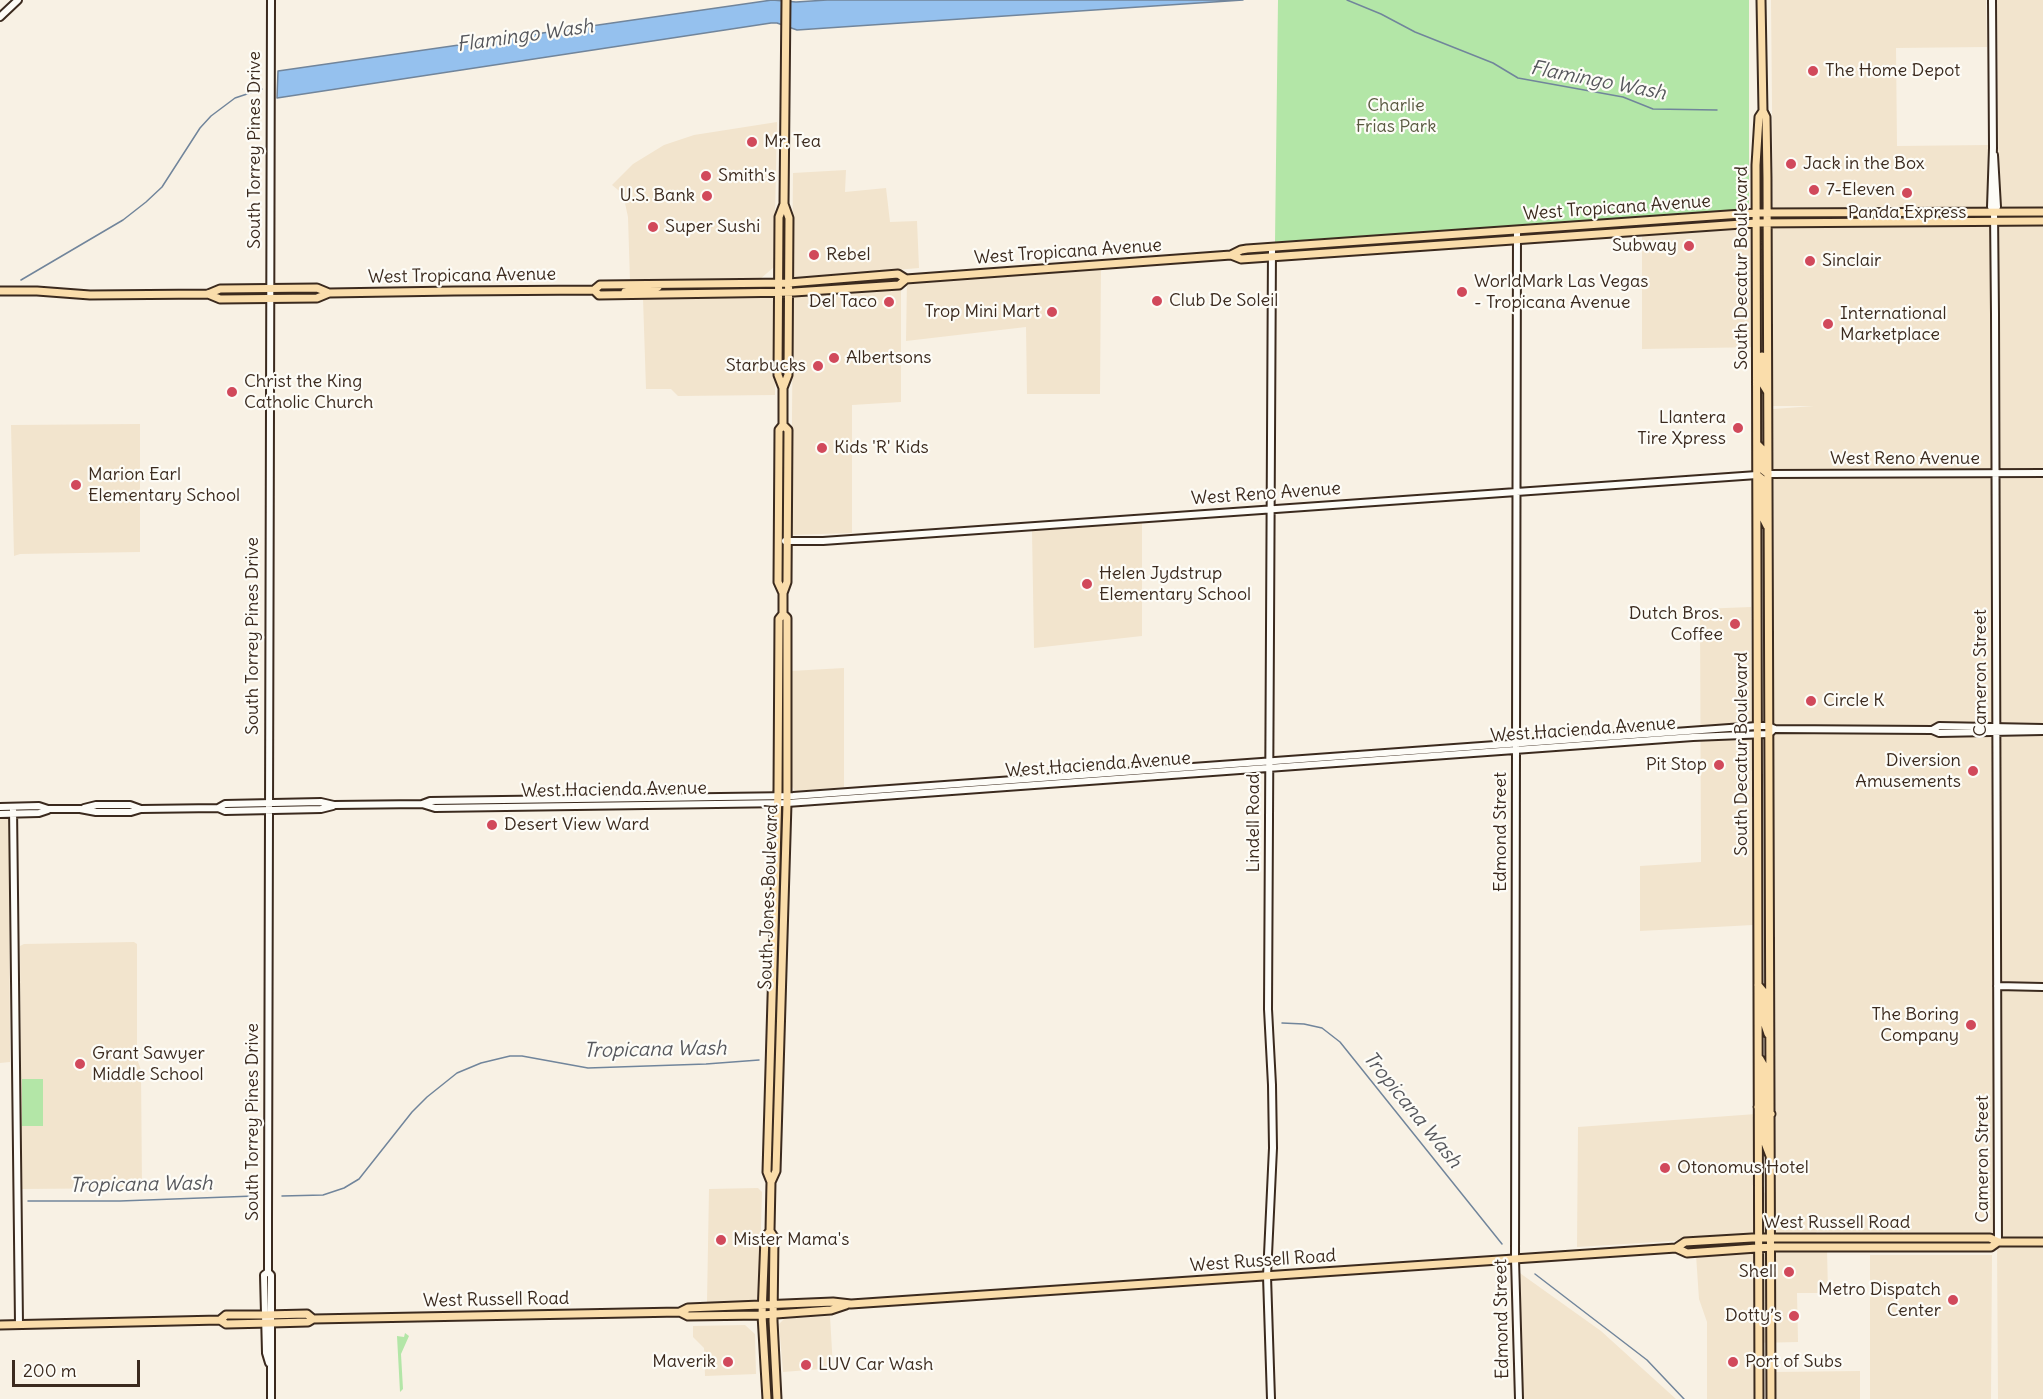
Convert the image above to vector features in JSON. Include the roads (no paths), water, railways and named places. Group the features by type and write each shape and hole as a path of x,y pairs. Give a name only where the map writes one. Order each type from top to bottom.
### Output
{"main road":[{"name":"South Jones Boulevard","path":"783,593 778,582 778,430 783,425 783,388 788,375 789,218 784,204 786,0"},
{"name":"South Decatur Boulevard","path":"1761,0 1763,111 1766,117 1771,730 1771,1399"},
{"name":"South Decatur Boulevard","path":"1759,1399 1756,213 1759,117 1763,111"},
{"name":"South Jones Boulevard","path":"783,388 778,375 778,283 779,217 784,204"},
{"path":"1829,222 1841,217 1871,217 1876,212"},
{"name":"West Tropicana Avenue","path":"208,294 220,299 317,298 329,293 594,290 600,285 789,283 898,274 906,279 1231,255 1241,250 1756,213 2043,212"},
{"name":"West Tropicana Avenue","path":"1231,255 1241,259 1756,223 2043,221"},
{"path":"1616,223 1617,232"},
{"path":"1448,235 1448,244"},
{"path":"1361,241 1362,251"},
{"name":"West Tropicana Avenue","path":"594,290 599,295 778,293 899,285 906,279"},
{"path":"620,294 632,290 656,289 660,284"},
{"name":"West Tropicana Avenue","path":"4,291 90,296 208,294 220,289 317,288 329,293"},
{"path":"1757,308 1760,315 1762,338 1768,344"},
{"path":"1757,343 1761,350 1762,383 1767,392"},
{"name":"South Jones Boulevard","path":"777,1399 773,1314 774,1237 770,1231 771,1182 767,1172 778,800 778,619 783,614 783,593 787,582 788,541 788,430 783,425"},
{"path":"1756,444 1762,449 1763,470 1768,474"},
{"path":"1756,475 1762,479 1762,516 1768,529"},
{"name":"South Jones Boulevard","path":"771,1182 776,1171 787,800 788,618 783,614"},
{"path":"778,681 788,681"},
{"path":"1758,985 1764,992 1764,1022 1770,1040"},
{"path":"1758,1056 1764,1066 1765,1108 1771,1114"},
{"path":"770,1083 774,1102 778,1108"},
{"path":"1758,1107 1763,1113 1765,1143 1771,1161"},
{"name":"South Jones Boulevard","path":"768,1399 762,1306 765,1237 770,1231"},
{"name":"West Russell Road","path":"1676,1248 1685,1242 1759,1238 1990,1238 1998,1242 2043,1242"},
{"name":"West Russell Road","path":"220,1320 226,1324 308,1322 314,1319 680,1312 688,1308 833,1302 851,1304 1676,1248 1687,1253 1759,1247 1991,1247 1998,1242"},
{"name":"West Russell Road","path":"680,1312 688,1316 762,1315 831,1310 851,1304"},
{"name":"West Russell Road","path":"0,1324 220,1320 226,1316 307,1314 314,1319"}],"street":[{"path":"0,17 18,0"},
{"name":"South Torrey Pines Drive","path":"271,0 268,298 268,1272 271,1275 266,1353 270,1367 271,1399"},
{"name":"Cameron Street","path":"1992,0 1991,207 1994,212 1996,473 1998,1242"},
{"name":"Edmond Street","path":"1517,230 1515,1259 1519,1399"},
{"name":"Lindell Road","path":"1271,1399 1267,1276 1273,1150 1268,1009 1272,248"},
{"name":"West Reno Avenue","path":"1768,474 2043,473"},
{"name":"West Reno Avenue","path":"778,540 823,541 1756,475"},
{"name":"West Hacienda Avenue","path":"0,814 39,806 48,809 131,812 141,809 218,808 225,811 268,807 321,809 334,806 422,804 435,808 464,804 787,800 1757,730 1932,730 1939,733 2043,730"},
{"name":"West Hacienda Avenue","path":"0,807 13,810"},
{"path":"13,810 19,1324"},
{"path":"1997,986 2043,987"}],"water":[{"name":"Flamingo Wash","path":"772,0 796,2 827,0 1243,0 797,30 771,23 277,98 278,71"}],"waterway":[{"name":"Flamingo Wash","path":"1347,0 1381,14 1415,32 1493,63 1518,78 1623,97 1653,109 1717,110"},
{"name":"Flamingo Wash","path":"21,280 123,220 146,202 162,187 200,128 211,116 235,98 262,89"},
{"name":"Tropicana Wash","path":"1282,1023 1322,1028 1340,1042 1502,1244"},
{"name":"Tropicana Wash","path":"282,1196 323,1195 344,1188 359,1179 412,1112 427,1097 457,1073 481,1063 510,1056 522,1056 588,1068 759,1060"},
{"name":"Tropicana Wash","path":"28,1201 120,1201 254,1196"},
{"name":"Tropicana Wash","path":"1535,1274 1647,1360 1684,1399"}],"place":[{"name":"The Home Depot","path":"1813,71"},
{"name":"Mr. Tea","path":"752,142"},
{"name":"Jack in the Box","path":"1791,164"},
{"name":"Smith's","path":"706,176"},
{"name":"7-Eleven","path":"1814,190"},
{"name":"Panda Express","path":"1907,193"},
{"name":"U.S. Bank","path":"707,196"},
{"name":"Super Sushi","path":"653,227"},
{"name":"Subway","path":"1689,246"},
{"name":"Rebel","path":"814,255"},
{"name":"Sinclair","path":"1810,261"},
{"name":"WorldMark Las Vegas - Tropicana Avenue","path":"1462,292"},
{"name":"Club De Soleil","path":"1157,301"},
{"name":"Del Taco","path":"889,302"},
{"name":"Trop Mini Mart","path":"1052,312"},
{"name":"International Marketplace","path":"1828,324"},
{"name":"Albertsons","path":"834,358"},
{"name":"Starbucks","path":"818,366"},
{"name":"Christ the King Catholic Church","path":"232,392"},
{"name":"Llantera Tire Xpress","path":"1738,428"},
{"name":"Kids 'R' Kids","path":"822,448"},
{"name":"Marion Earl Elementary School","path":"76,485"},
{"name":"Helen Jydstrup Elementary School","path":"1087,584"},
{"name":"Dutch Bros. Coffee","path":"1735,624"},
{"name":"Circle K","path":"1811,701"},
{"name":"Pit Stop","path":"1719,765"},
{"name":"Diversion Amusements","path":"1973,771"},
{"name":"Desert View Ward","path":"492,825"},
{"name":"The Boring Company","path":"1971,1025"},
{"name":"Grant Sawyer Middle School","path":"80,1064"},
{"name":"Otonomus Hotel","path":"1665,1168"},
{"name":"Mister Mama's","path":"721,1240"},
{"name":"Shell","path":"1789,1272"},
{"name":"Metro Dispatch Center","path":"1953,1300"},
{"name":"Dotty’s","path":"1794,1316"},
{"name":"Maverik","path":"728,1362"},
{"name":"Port of Subs","path":"1733,1362"},
{"name":"LUV Car Wash","path":"806,1365"}],"park label":[{"name":"Charlie Frias Park","path":"1396,116"}]}
